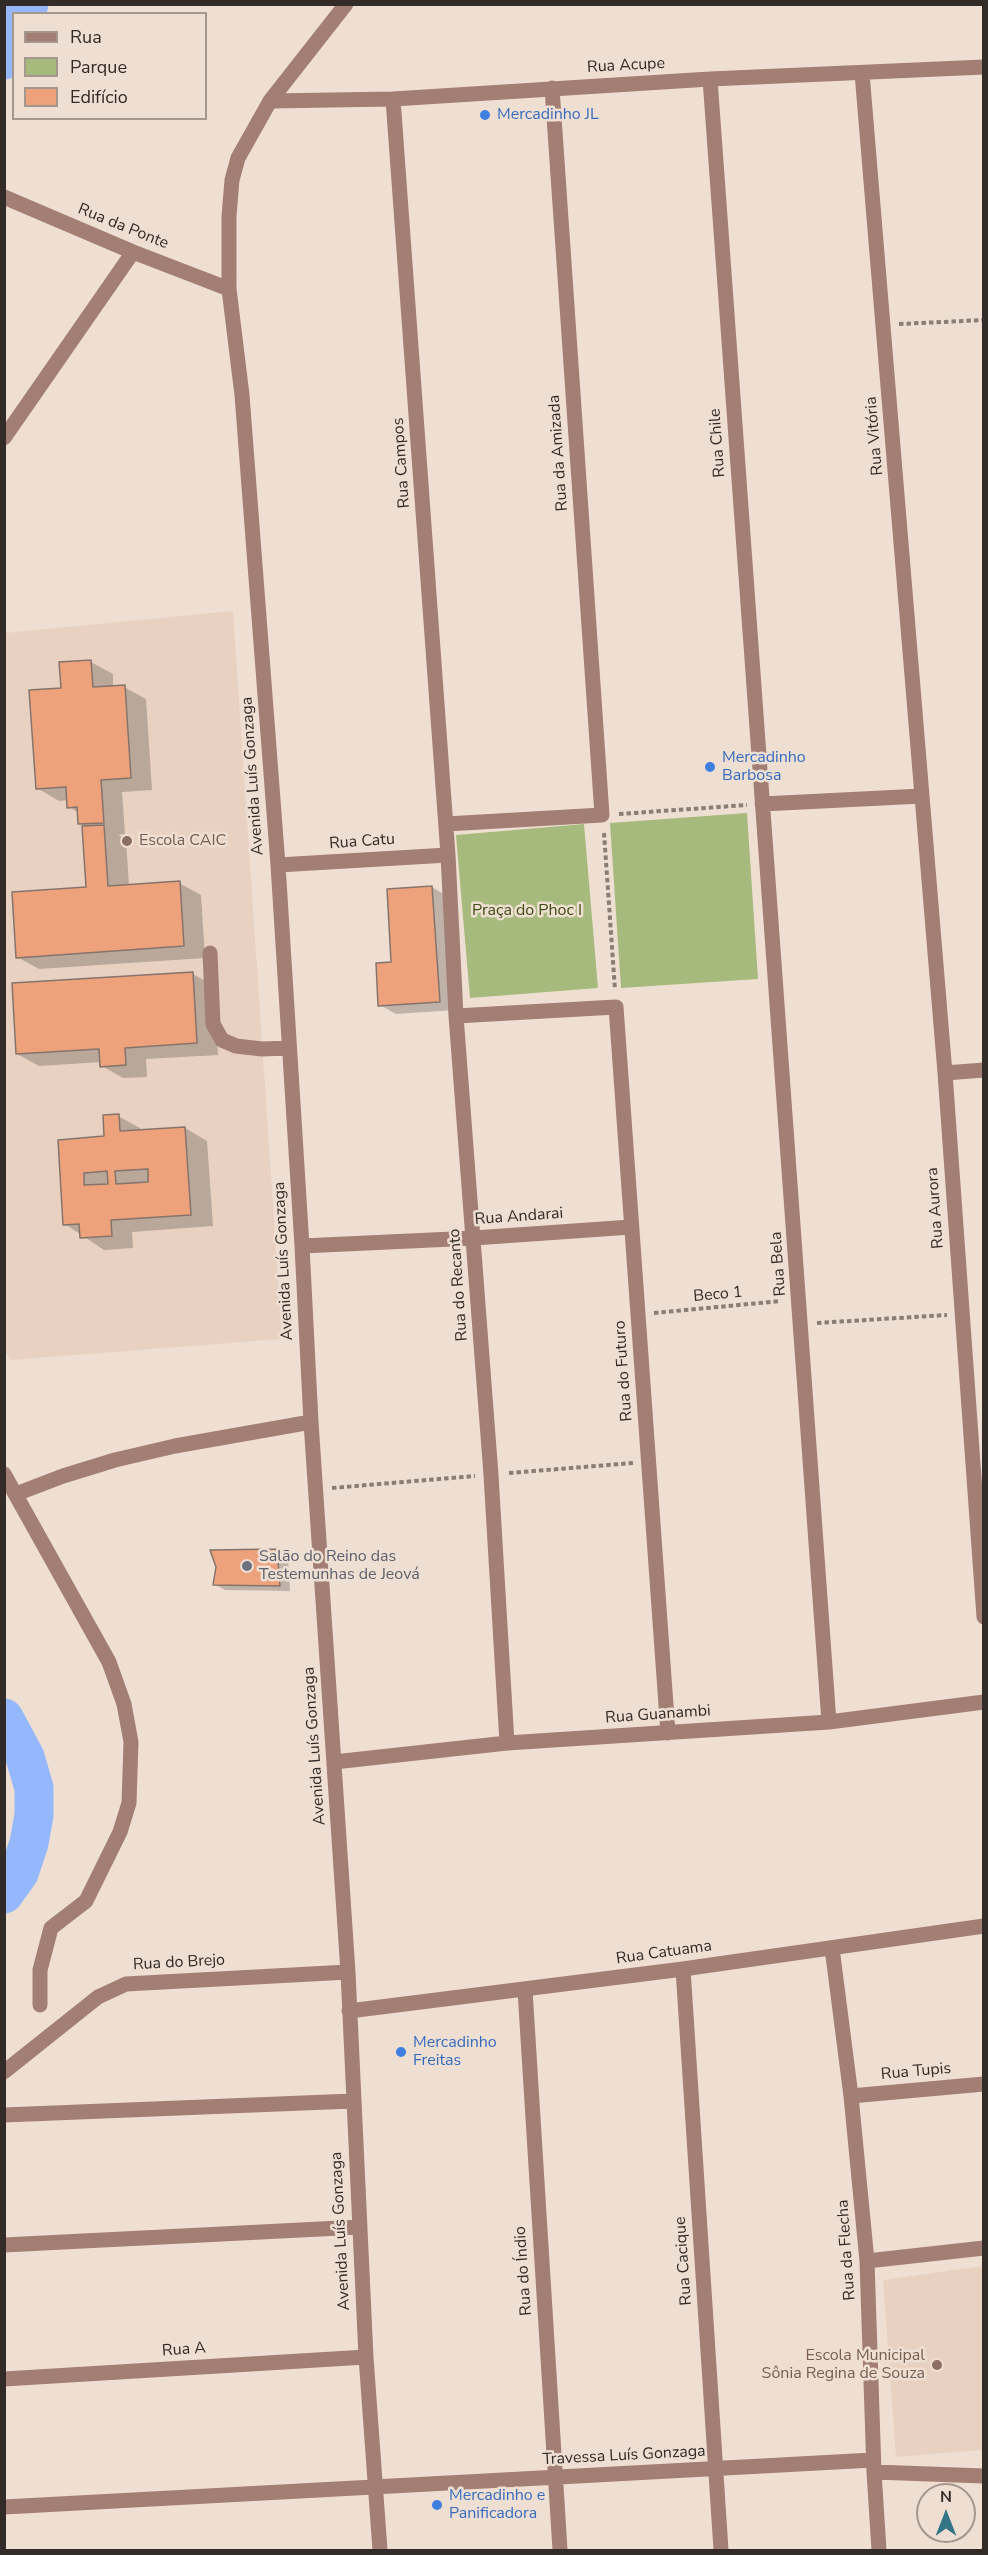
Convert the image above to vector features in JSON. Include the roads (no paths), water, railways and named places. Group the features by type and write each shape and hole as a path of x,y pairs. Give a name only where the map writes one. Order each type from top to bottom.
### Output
{"street":[{"name":"Avenida Luís Gonzaga","path":"346,4 270,101 247,138 238,158 232,180 230,289 242,395 278,865 302,1246 310,1422 348,1972 366,2357 380,2550"},
{"name":"Rua Acupe","path":"270,101 393,99 710,79 984,67"},
{"name":"Rua Vitória","path":"862,73 922,796"},
{"name":"Rua Chile","path":"710,79 762,804"},
{"name":"Rua da Amizada","path":"446,824 603,815 552,88"},
{"name":"Rua Campos","path":"393,99 446,824"},
{"name":"Rua da Ponte","path":"4,197 133,252 230,289"},
{"path":"4,438 133,252"},
{"path":"762,804 922,796"},
{"name":"Rua Aurora","path":"922,796 945,1072 984,1617"},
{"name":"Rua Bela","path":"762,804 829,1722"},
{"name":"Rua do Recanto","path":"446,824 456,1016 492,1475 507,1743"},
{"name":"Rua Catu","path":"278,865 448,855"},
{"path":"210,953 213,1024 222,1040 236,1046 262,1049 289,1048"},
{"name":"Rua do Futuro","path":"456,1016 616,1007 668,1733"},
{"path":"945,1072 984,1070"},
{"name":"Rua Andarai","path":"302,1246 474,1238 631,1227"},
{"path":"16,1494 115,1460 176,1446 310,1422"},
{"path":"4,1474 109,1662 124,1704 131,1742 129,1803 120,1832 86,1901 51,1928 40,1970 40,2005"},
{"name":"Rua Guanambi","path":"334,1762 507,1743 829,1722 984,1702"},
{"name":"Rua Catuama","path":"349,2011 683,1969 984,1926"},
{"name":"Rua da Flecha","path":"832,1948 851,2096 867,2261 873,2466 879,2550"},
{"name":"Rua Cacique","path":"683,1969 721,2550"},
{"name":"Rua do Brejo","path":"4,2072 98,1997 126,1984 348,1972"},
{"name":"Rua do Índio","path":"525,1990 560,2550"},
{"name":"Rua Tupis","path":"851,2096 984,2084"},
{"path":"4,2115 353,2101"},
{"path":"4,2245 360,2228"},
{"path":"867,2261 984,2248"},
{"name":"Rua A","path":"4,2379 366,2357"},
{"name":"Travessa Luís Gonzaga","path":"4,2507 716,2469 873,2466 984,2476"}],"waterway":[{"path":"25,12 29,4"},
{"path":"4,60 12,43"},
{"path":"4,1718 25,1757 34,1788 34,1815 29,1843 19,1873 4,1894"}],"place":[{"name":"Mercadinho JL","path":"485,115"},
{"name":"Mercadinho Barbosa","path":"710,767"},
{"name":"Escola CAIC","path":"127,841"},
{"name":"Salão do Reino das Testemunhas de Jeová","path":"247,1566"},
{"name":"Mercadinho Freitas","path":"401,2052"},
{"name":"Escola Municipal Sônia Regina de Souza","path":"937,2365"},
{"name":"Mercadinho e Panificadora","path":"437,2505"}],"park label":[{"name":"Praça do Phoc I","path":"527,911"}]}
